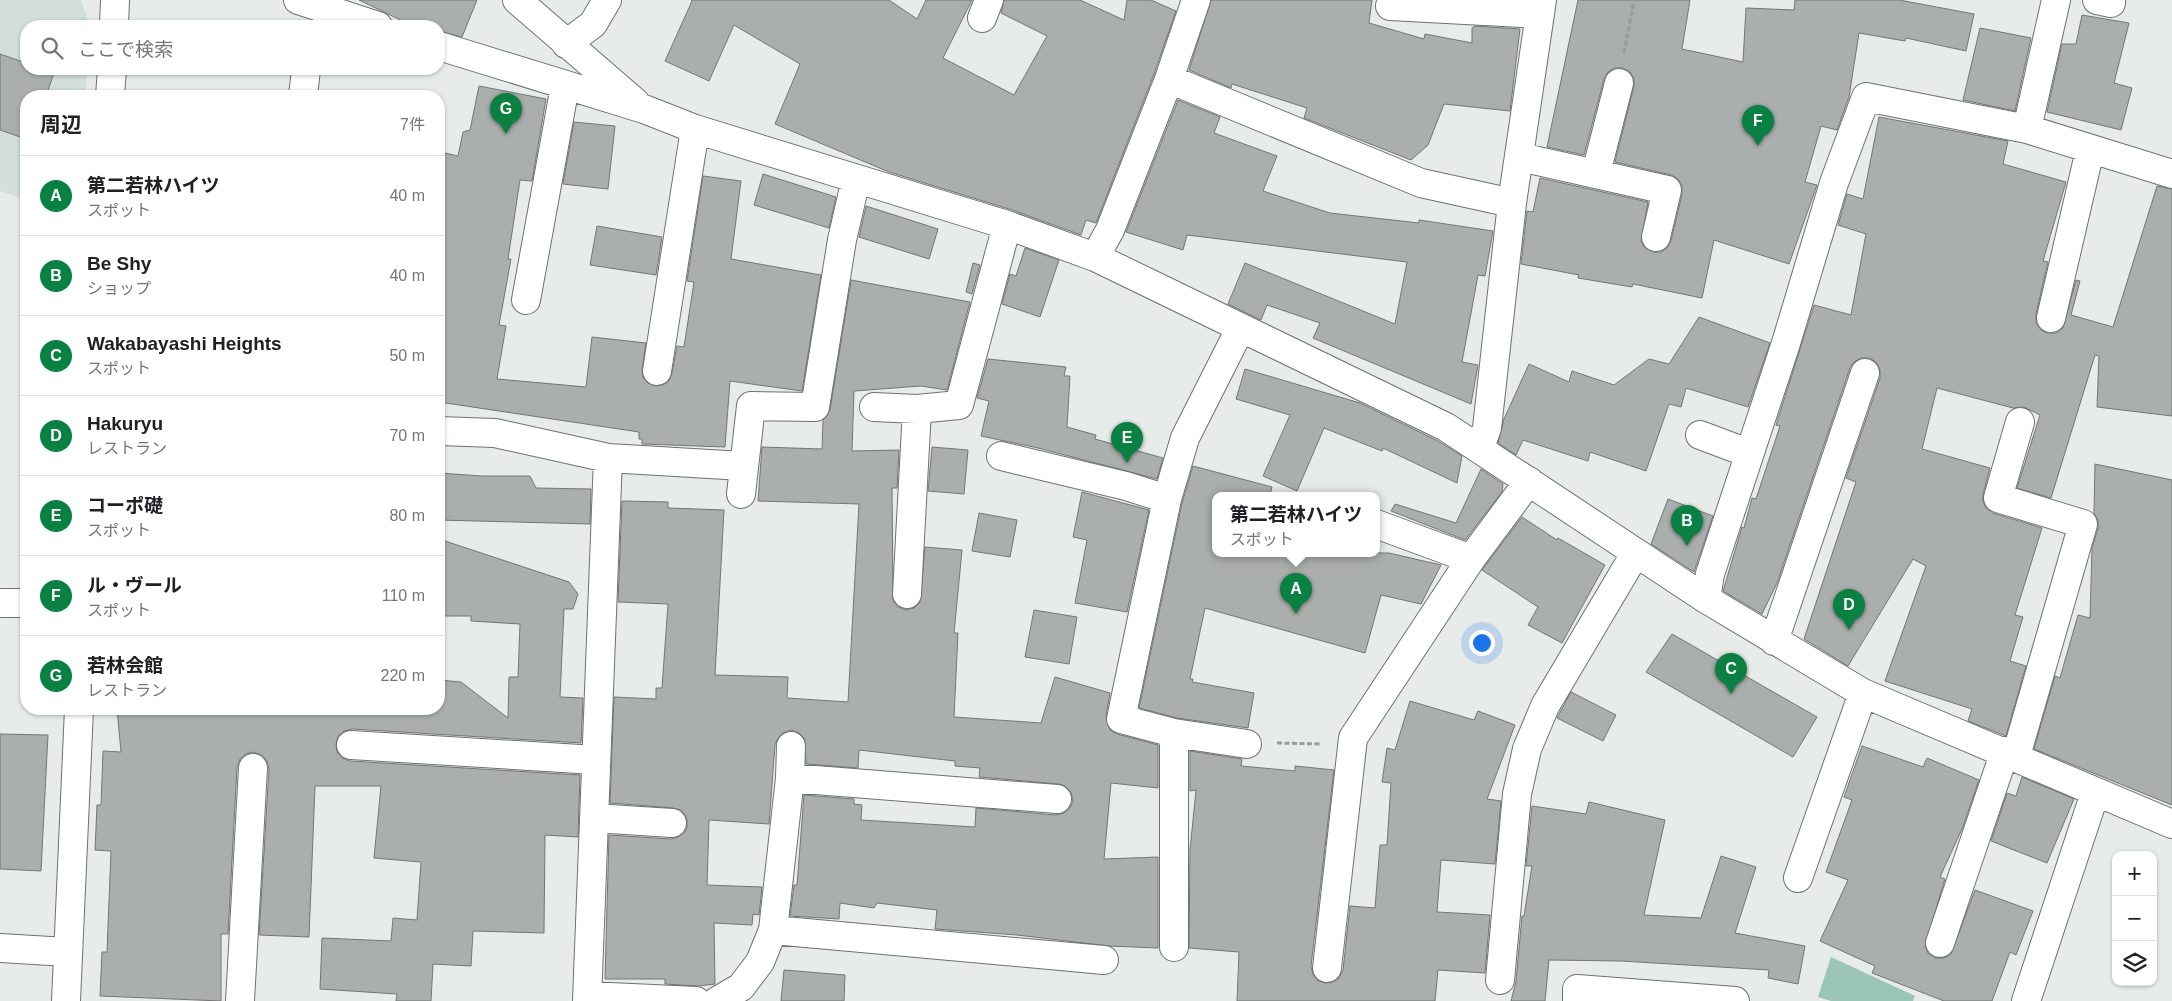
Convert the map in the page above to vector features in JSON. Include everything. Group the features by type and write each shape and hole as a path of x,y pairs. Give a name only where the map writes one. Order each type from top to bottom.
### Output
{"street":[{"path":"114,20 115,0"},
{"path":"517,0 644,109"},
{"path":"566,44 593,24 607,0"},
{"path":"1095,257 1110,230 1169,79 1196,0"},
{"path":"2027,129 2056,0"},
{"path":"2097,0 2111,2 2112,0"},
{"path":"1390,6 1541,7 1512,203 1487,428 1480,448"},
{"path":"308,11 350,20"},
{"path":"445,48 644,109 694,129 1007,225 1095,257 1240,329 1446,426 1635,554 1774,641 1863,693 2011,754 2095,793 2172,824"},
{"path":"110,90 112,75"},
{"path":"304,90 305,75"},
{"path":"1169,79 1421,182 1512,203"},
{"path":"1596,173 1619,83"},
{"path":"526,300 565,86"},
{"path":"1706,599 1710,574 1748,453 1786,343 1834,183 1866,97 2027,129 2172,174"},
{"path":"657,371 693,148 694,129"},
{"path":"2051,318 2090,150"},
{"path":"1520,157 1667,190 1656,237"},
{"path":"740,494 750,406 815,406 842,240 856,179"},
{"path":"874,407 917,409 959,404 1007,225"},
{"path":"1240,329 1185,438 1167,499 1121,719 1174,733 1247,744"},
{"path":"1774,641 1865,373"},
{"path":"907,594 917,409"},
{"path":"1940,943 2011,754 2083,524 1998,498 2020,422"},
{"path":"445,430 494,433 608,458 743,466"},
{"path":"1700,435 1748,453"},
{"path":"1001,456 1126,486 1167,499"},
{"path":"608,458 587,998 696,1001"},
{"path":"1327,968 1353,738 1471,559 1529,481"},
{"path":"1380,525 1471,559"},
{"path":"1500,980 1517,794 1526,749 1545,706 1635,554"},
{"path":"0,603 20,603"},
{"path":"1798,878 1863,693"},
{"path":"66,1001 79,715"},
{"path":"1174,733 1174,947"},
{"path":"351,745 596,760"},
{"path":"717,1001 741,987 760,962 772,930 790,778 791,746"},
{"path":"240,1001 254,768"},
{"path":"790,778 1057,799"},
{"path":"2026,1001 2095,793"},
{"path":"594,818 672,823"},
{"path":"772,930 1104,960"},
{"path":"0,948 67,952"},
{"path":"1577,1001 1578,990 1728,1000"}],"path":[{"path":"1619,83 1634,0"},
{"path":"1247,744 1290,742 1337,744 1353,738"}],"shaded area":[{"path":"0,0 81,0 88,20 20,20 20,75 87,75 86,90 20,90 20,198 0,191"}],"green space":[{"path":"1831,957 1915,996 1913,1001 1831,1001 1818,997"}],"building":[{"path":"359,0 477,0 462,37 445,33 445,20 401,20"},
{"path":"691,0 889,0 917,19 926,0 972,0 943,58 1014,95 1047,36 1001,13 1004,0 1080,0 1124,20 1127,0 1151,0 1176,11 1154,74 1096,223 1086,220 1081,235 1012,210 889,172 775,124 800,64 734,25 709,81 665,61"},
{"path":"1211,0 1372,0 1369,23 1424,39 1425,34 1472,43 1472,28 1475,26 1520,29 1510,111 1444,104 1428,145 1411,160 1304,118 1307,108 1232,84 1231,88 1189,70"},
{"path":"1578,0 1690,0 1682,49 1743,62 1746,8 1794,10 1795,0 1899,0 1974,14 1966,51 1906,38 1905,41 1859,33 1849,97 1837,130 1821,126 1805,182 1817,185 1789,264 1714,240 1702,298 1633,284 1632,287 1578,278 1579,275 1521,264 1527,211 1533,212 1540,178 1648,202 1641,241 1645,248 1653,252 1661,252 1667,248 1671,241 1682,194 1682,185 1677,178 1671,175 1615,162 1634,86 1634,78 1630,72 1623,68 1614,68 1608,72 1604,79 1584,155 1547,147"},
{"path":"2082,15 2129,23 2114,83 2132,88 2121,130 2047,112 2062,44 2076,44"},
{"path":"1980,28 2031,38 2015,111 1963,100"},
{"path":"0,54 20,61 20,75 53,75 48,90 20,90 20,137 0,130"},
{"path":"479,86 546,99 532,181 520,180 508,259 511,259 499,325 506,326 497,379 586,387 592,337 646,343 642,369 643,377 648,383 655,386 663,385 669,381 677,346 684,347 694,282 687,281 703,176 741,181 731,259 821,275 802,391 730,381 725,447 642,444 642,439 639,439 639,432 445,403 445,153 458,156 463,132 470,130"},
{"path":"1178,100 1220,117 1214,133 1277,156 1263,191 1330,213 1419,223 1419,220 1493,231 1485,276 1478,275 1462,362 1478,365 1471,404 1313,338 1320,323 1267,305 1261,320 1228,304 1245,263 1395,324 1407,262 1187,235 1183,250 1126,232"},
{"path":"1879,117 2008,141 2003,164 2066,182 2043,261 2048,262 2036,314 2036,323 2041,330 2047,333 2056,333 2063,328 2076,280 2080,281 2071,315 2113,327 2157,186 2172,189 2172,416 2097,407 2099,356 2095,355 2051,498 2017,488 2040,415 2024,407 2013,408 1937,388 1922,449 1990,468 1983,494 1986,508 1993,513 2042,528 2015,615 2023,617 2010,661 2026,666 2006,736 1968,721 1972,709 1885,681 1926,566 1913,559 1848,666 1804,639 1856,482 1846,478 1880,378 1880,370 1877,363 1870,358 1861,358 1854,362 1850,368 1777,583 1762,614 1723,591 1752,498 1756,499 1780,426 1776,425 1814,305 1851,315 1866,234 1838,225 1847,194 1863,199"},
{"path":"574,122 615,126 608,189 563,184"},
{"path":"763,174 836,197 829,228 754,205"},
{"path":"866,206 938,229 929,259 859,237"},
{"path":"597,226 662,237 656,275 590,265"},
{"path":"1025,248 1059,260 1040,317 1002,304 1010,274 1016,276"},
{"path":"973,263 980,265 972,294 966,292"},
{"path":"851,280 970,302 947,390 921,386 854,391 852,451 899,450 897,488 892,488 893,601 898,607 906,610 914,608 920,602 925,547 962,550 954,633 958,633 954,717 1041,723 1055,677 1110,693 1106,716 1110,730 1117,734 1158,745 1158,788 1111,783 1104,859 1158,857 1158,948 1109,946 1017,935 935,929 937,910 877,903 874,908 840,903 839,919 790,916 794,885 797,885 804,795 854,799 854,804 862,805 861,820 975,827 976,808 1056,815 1064,813 1070,808 1073,800 1071,792 1065,786 1059,784 979,777 980,768 955,766 955,761 859,750 858,768 806,764 805,739 799,733 791,730 783,733 775,745 769,824 709,820 707,885 762,887 759,915 753,914 752,925 714,923 715,984 699,986 665,984 665,979 605,979 609,835 671,839 685,832 688,824 681,810 610,803 614,697 656,699 656,688 662,688 668,604 618,602 622,501 668,502 668,508 724,510 715,675 788,677 787,698 848,702 859,504 758,501 762,447 822,449 823,420 830,410"},
{"path":"1699,317 1770,343 1748,407 1686,388 1681,407 1669,404 1646,471 1590,452 1588,461 1523,440 1516,455 1498,443 1504,419 1529,364 1569,382 1572,371 1614,385 1649,359 1669,364"},
{"path":"988,359 1066,367 1064,376 1070,376 1067,427 1096,435 1095,439 1163,458 1157,479 1038,448 981,436 989,401 977,398"},
{"path":"1245,369 1360,403 1438,441 1462,456 1457,483 1383,448 1382,451 1324,428 1297,491 1263,476 1290,415 1236,399"},
{"path":"932,447 968,450 964,494 928,491"},
{"path":"2095,464 2172,480 2172,805 2034,749 2055,676 2060,678 2078,615 2090,618 2092,548 2098,528 2098,520 2094,513"},
{"path":"1193,466 1272,487 1271,492 1212,492 1212,557 1380,557 1380,553 1389,553 1441,565 1421,604 1381,595 1365,653 1205,608 1190,679 1193,679 1192,682 1254,693 1248,728 1177,718 1139,708 1182,503"},
{"path":"1481,469 1503,484 1502,492 1465,540 1391,511 1395,504 1456,523"},
{"path":"445,473 530,476 536,488 591,489 590,524 445,520"},
{"path":"1082,492 1149,510 1127,612 1075,603 1087,540 1073,537"},
{"path":"1668,499 1713,516 1694,572 1651,544"},
{"path":"979,513 1017,520 1010,557 972,551"},
{"path":"1522,517 1557,540 1558,538 1605,565 1562,643 1528,625 1538,607 1482,570"},
{"path":"445,541 569,582 578,594 573,609 564,609 560,697 583,698 581,743 352,729 344,731 338,736 337,752 342,758 350,761 580,775 578,837 545,835 544,933 473,931 471,966 433,964 431,1001 396,1001 397,994 320,989 322,938 391,941 393,918 417,920 421,862 374,858 381,786 315,786 309,937 259,935 269,769 267,761 262,755 253,752 246,754 240,759 237,767 228,934 221,934 221,1001 100,996 102,952 107,952 111,851 95,850 97,805 101,805 103,751 121,752 118,715 445,715 445,681 461,682 508,718 509,677 518,677 520,624 471,621 471,616 445,616"},
{"path":"1034,610 1077,617 1069,664 1025,657"},
{"path":"1672,634 1817,717 1793,757 1646,672"},
{"path":"1571,692 1616,715 1603,741 1557,718"},
{"path":"1410,701 1474,720 1478,711 1515,725 1487,799 1501,801 1495,864 1441,860 1437,912 1490,915 1485,973 1438,970 1435,1001 1237,1001 1239,952 1189,948 1190,850 1196,790 1190,791 1190,751 1242,759 1241,766 1295,771 1295,766 1334,770 1311,966 1317,980 1325,983 1333,982 1339,978 1343,970 1350,906 1375,908 1380,845 1387,845 1391,783 1382,782 1387,748 1395,750"},
{"path":"0,734 48,735 41,871 0,869"},
{"path":"1862,746 1923,767 1927,758 1979,780 1962,829 1940,877 1945,879 1925,946 1928,953 1935,958 1944,958 1951,954 1975,890 2033,911 2016,955 2010,952 1992,1001 1944,1001 1872,973 1875,966 1820,941 1848,880 1826,872 1852,800 1844,797"},
{"path":"2022,777 2074,799 2047,863 1991,841 2007,793 2016,796"},
{"path":"1589,802 1665,820 1644,915 1701,918 1721,856 1756,867 1735,933 1805,946 1798,984 1768,978 1769,970 1621,961 1549,960 1545,1001 1511,1001 1516,981 1522,916 1524,916 1532,866 1526,866 1532,806 1586,814"},
{"path":"784,970 845,975 844,1001 781,1001"}],"place":[{"name":"若林会館","path":"506,134"},
{"name":"ル・ヴール","path":"1758,146"},
{"name":"コーポ礎","path":"1127,463"},
{"name":"Be Shy","path":"1687,546"},
{"name":"第二若林ハイツ","path":"1296,614"},
{"name":"Hakuryu","path":"1849,630"},
{"name":"Wakabayashi Heights","path":"1731,694"}]}
